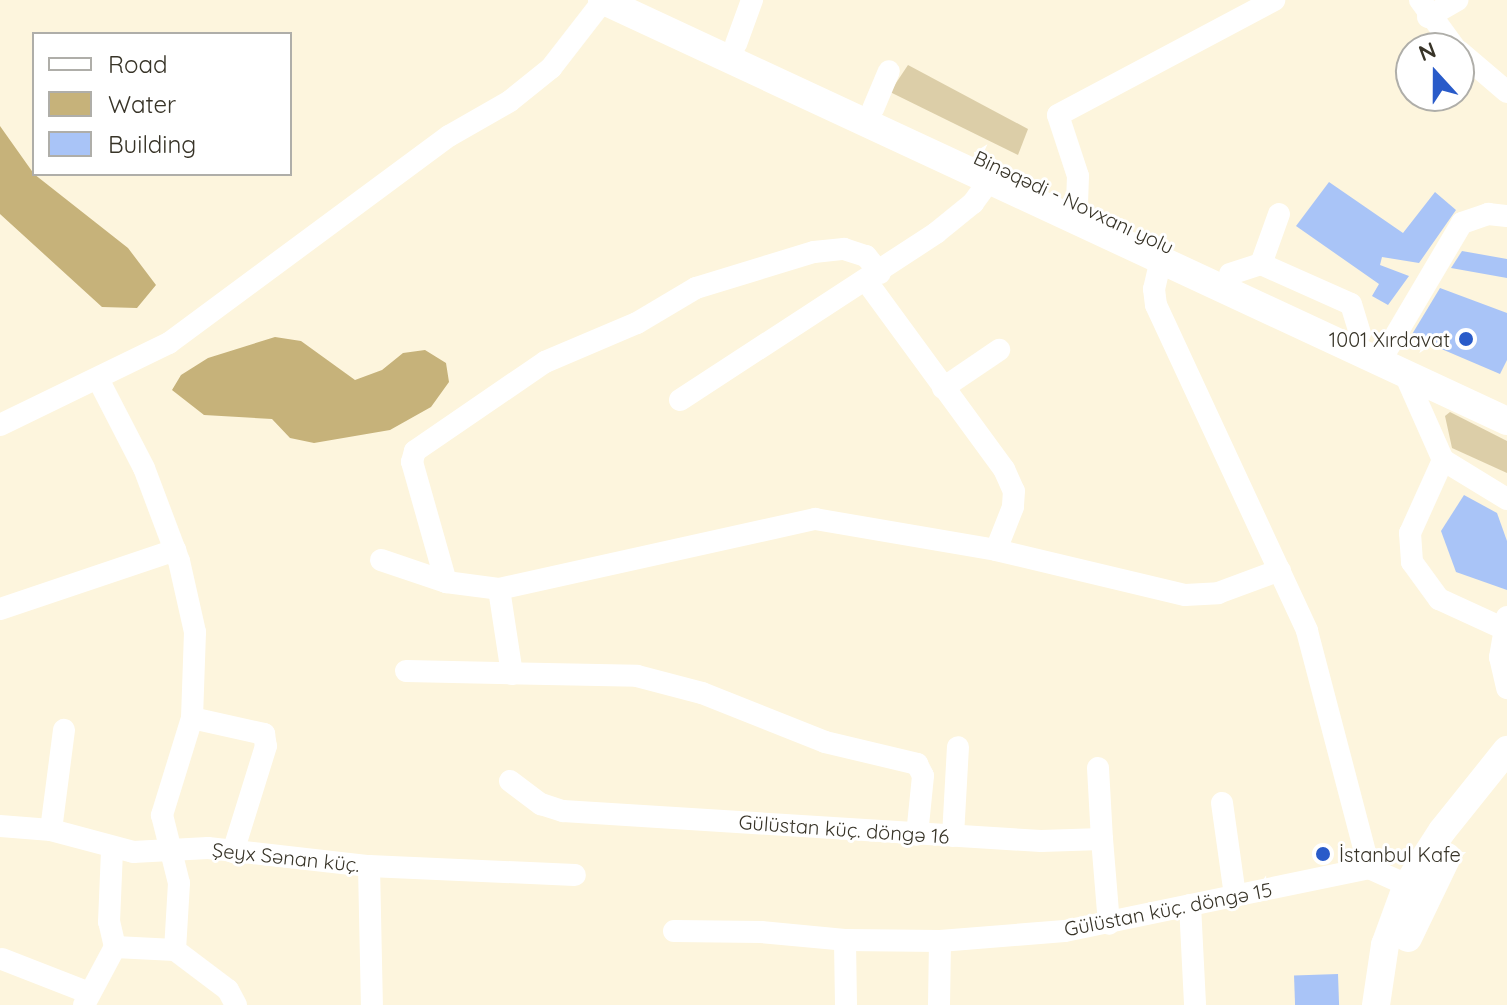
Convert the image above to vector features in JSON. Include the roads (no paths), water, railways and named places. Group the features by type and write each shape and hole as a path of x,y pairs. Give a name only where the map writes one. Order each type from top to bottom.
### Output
{"main road":[{"path":"602,0 1404,372 1505,408"},
{"name":"Binəqədi - Novxanı yolu","path":"642,0 1360,334 1505,408"},
{"path":"1376,1005 1385,945 1407,885 1442,831 1506,757"},
{"path":"1395,1005 1404,949 1427,889 1506,757"}],"street":[{"path":"0,425 169,343 449,136 510,101 551,68 602,0"},
{"path":"736,44 752,0"},
{"path":"1077,204 1078,176 1058,115 1274,0"},
{"path":"1443,32 1424,8 1458,0"},
{"path":"1475,65 1507,92"},
{"path":"873,109 889,71"},
{"path":"680,400 874,277 955,220 990,180"},
{"path":"1261,264 1279,214"},
{"path":"1388,348 1462,223 1488,214 1507,216"},
{"path":"446,582 412,462 415,451 564,350 637,323 696,288 814,252 844,249 866,256 874,277 943,388 1004,469 1014,491 996,550"},
{"path":"1161,259 1154,289 1156,305 1307,631 1369,868 1407,885"},
{"path":"1230,274 1261,264 1351,304 1360,334"},
{"path":"943,388 999,350"},
{"path":"1404,372 1443,460 1507,499"},
{"path":"98,379 144,468 175,550 195,632 192,718 162,815 164,835 173,851 179,883 175,950"},
{"path":"1443,460 1410,533 1412,562 1439,599 1504,623 1500,657 1507,688"},
{"path":"381,560 446,582 499,589 815,519 996,550 1185,595 1218,593 1280,570"},
{"path":"0,609 175,550"},
{"path":"499,589 512,674"},
{"path":"406,671 637,676 702,693 825,742 917,764 923,776 917,835"},
{"path":"192,718 264,734 266,746 233,852"},
{"path":"51,830 64,730"},
{"path":"953,836 958,747"},
{"path":"1098,768 1109,924"},
{"name":"Gülüstan küç. döngə 16","path":"510,781 541,804 563,811 917,835 1102,839"},
{"path":"1222,803 1235,896"},
{"name":"Şeyx Sənan küç.","path":"0,826 51,830 112,850 233,852 369,866 575,875"},
{"path":"2,959 87,999 115,947 109,922 112,850"},
{"path":"369,866 372,1005"},
{"name":"Gülüstan küç. döngə 15","path":"674,931 761,932 845,940 940,941 1109,924 1369,868"},
{"path":"1190,905 1195,1005"},
{"path":"845,940 846,1005"},
{"path":"939,1005 940,941"},
{"path":"115,947 175,950 228,990 236,1005"}],"water":[{"path":"0,126 32,171 32,176 37,176 128,248 156,285 137,308 102,307 0,214"},
{"path":"275,337 301,341 355,380 382,370 403,353 425,350 446,363 449,382 431,407 390,430 314,443 290,438 272,419 204,415 172,390 181,375 208,358"}],"place":[{"name":"1001 Xırdavat","path":"1466,339"},
{"name":"İstanbul Kafe","path":"1323,854"}]}
